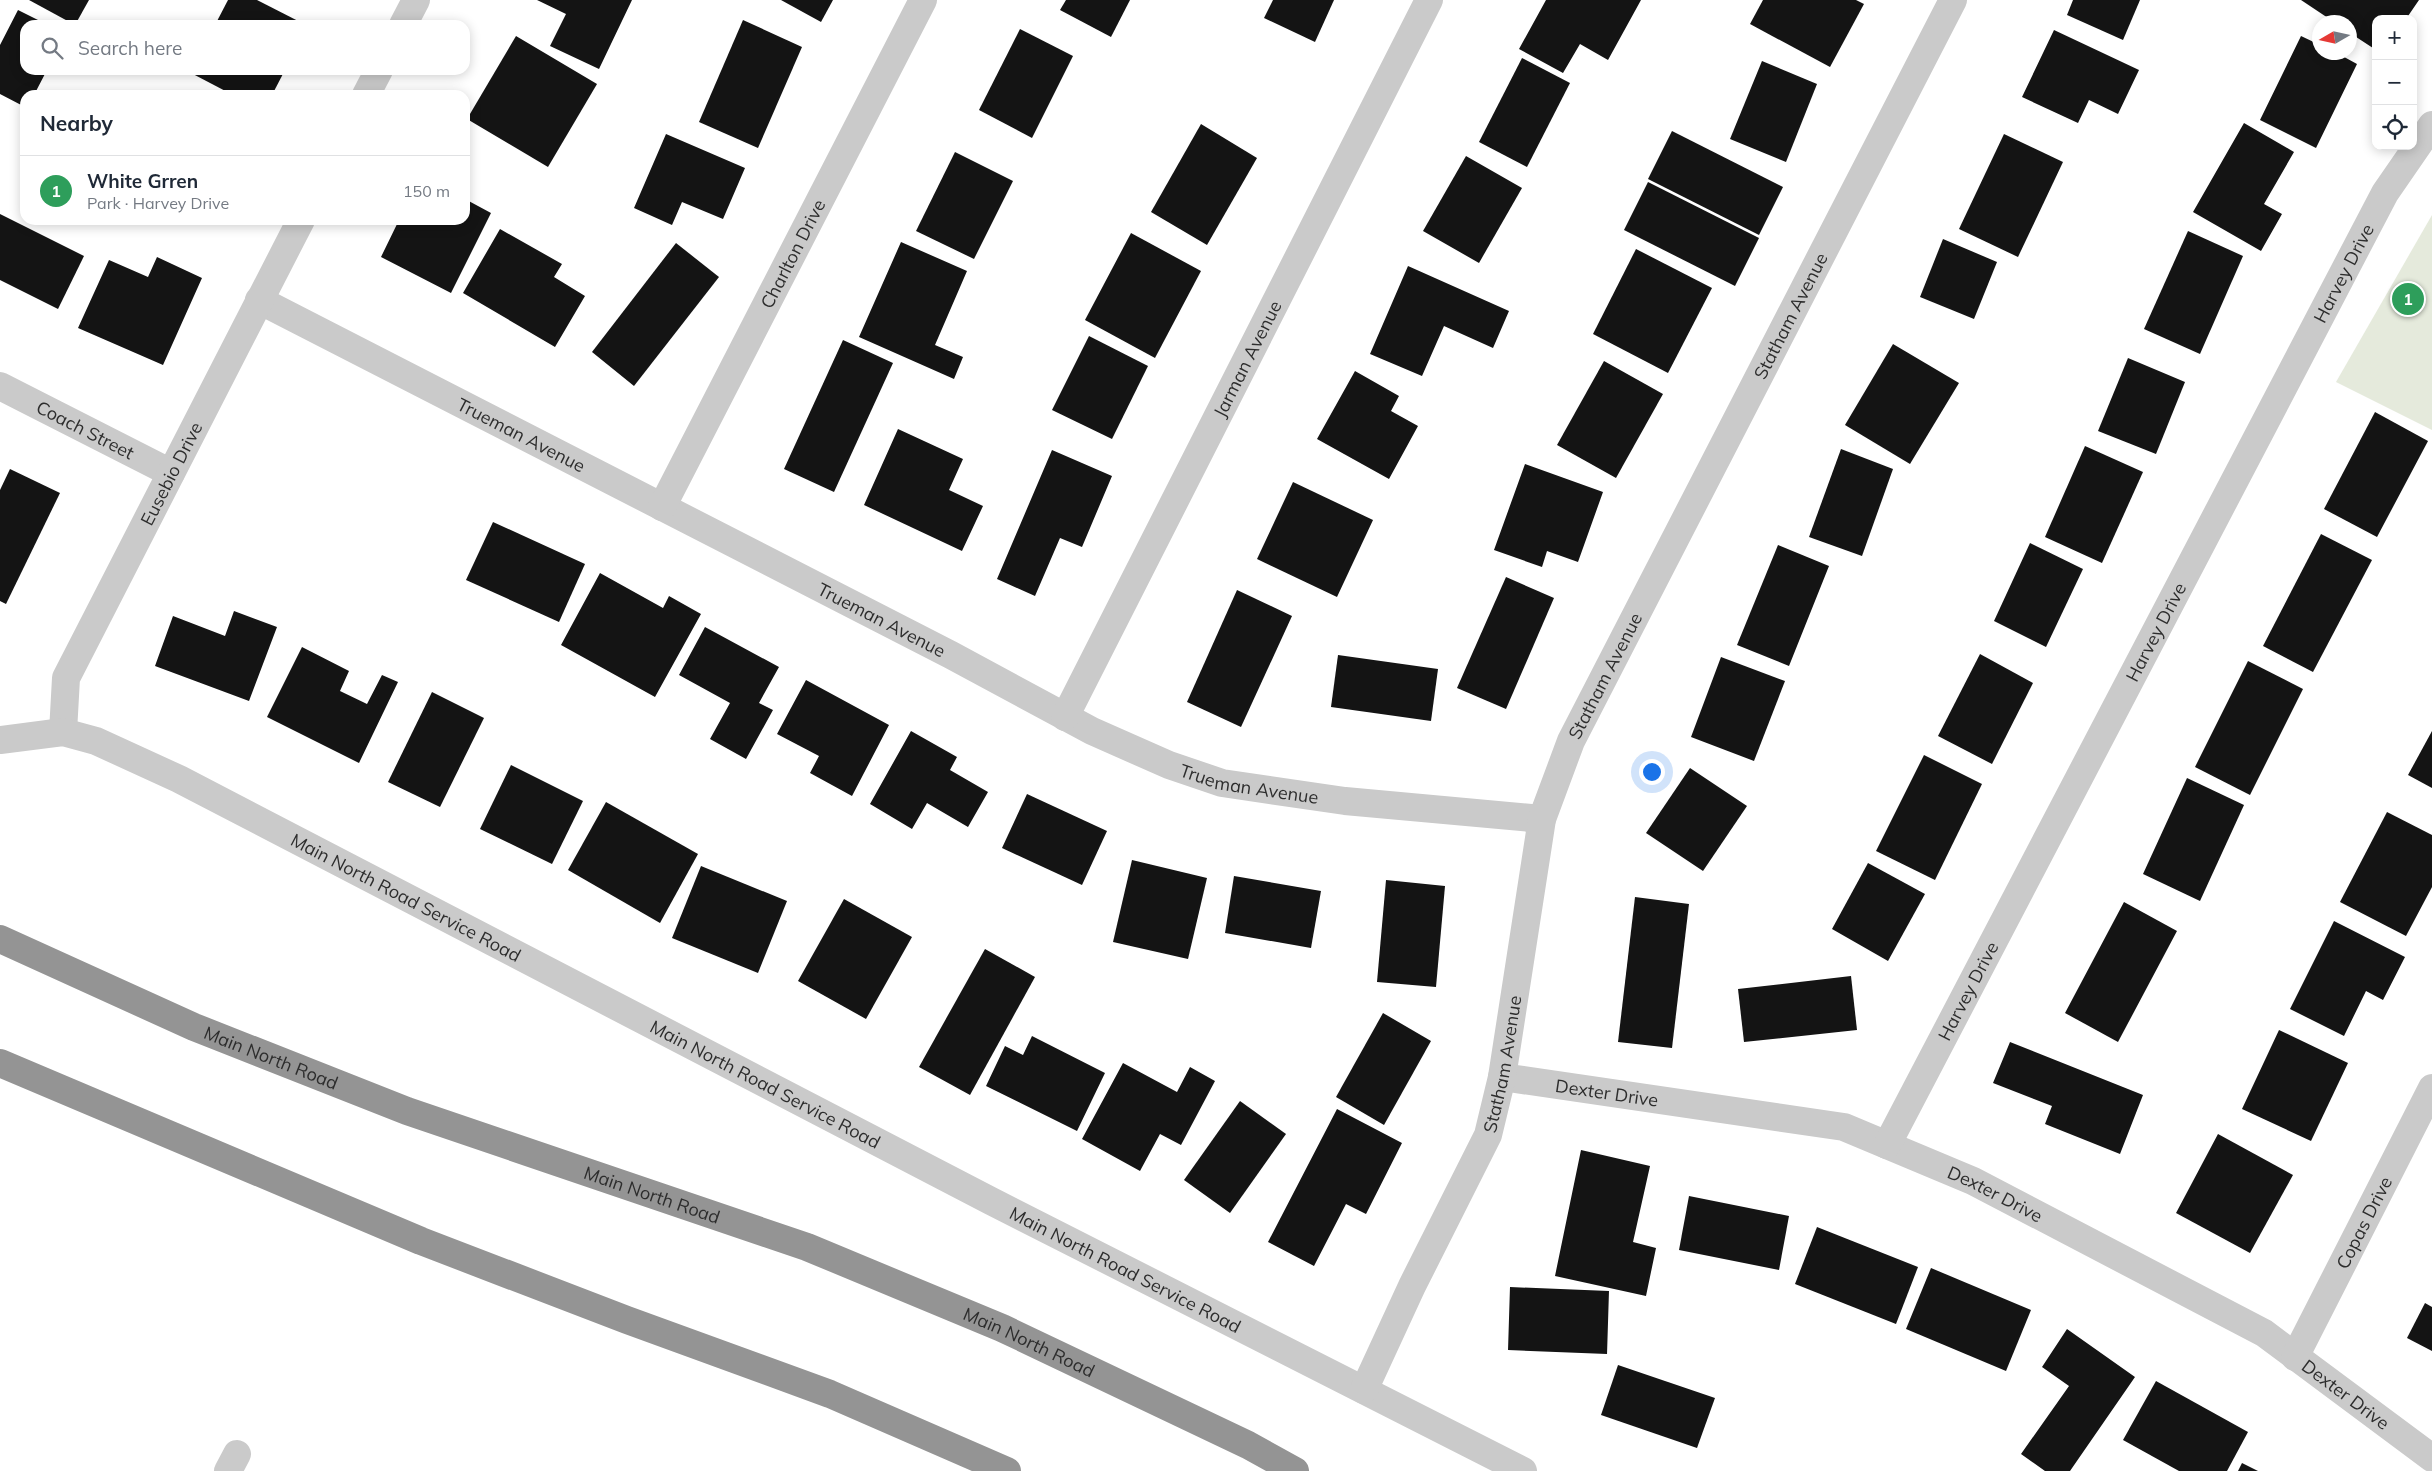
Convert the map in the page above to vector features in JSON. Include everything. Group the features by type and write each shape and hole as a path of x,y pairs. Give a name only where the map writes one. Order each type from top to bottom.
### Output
{"highway":[{"name":"Main North Road","path":"0,939 194,1027 407,1111 807,1247 1002,1328 1248,1445 1295,1471"},
{"path":"0,1063 421,1241 617,1317 830,1394 1007,1471"}],"street":[{"path":"406,20 416,0"},
{"name":"Charlton Drive","path":"662,507 923,0"},
{"name":"Jarman Avenue","path":"1065,717 1429,0"},
{"name":"Statham Avenue","path":"1364,1390 1412,1286 1488,1135 1502,1077 1542,819 1571,740 1953,0"},
{"path":"369,90 376,75"},
{"name":"Harvey Drive","path":"1886,1145 2380,202 2432,125"},
{"name":"Eusebio Drive","path":"63,732 66,678 298,225"},
{"name":"Trueman Avenue","path":"259,300 662,507 1092,732 1169,765 1222,783 1345,801 1542,819"},
{"name":"Coach Street","path":"0,386 171,473"},
{"name":"Main North Road Service Road","path":"0,740 63,732 96,740 179,779 991,1201 1523,1471"},
{"name":"Dexter Drive","path":"1502,1077 1844,1127 1972,1181 2264,1333 2432,1458"},
{"name":"Copas Drive","path":"2295,1356 2432,1088"}],"shaded area":[{"path":"2432,215 2432,430 2336,382"}],"building":[{"path":"29,0 89,0 78,20 66,20"},
{"path":"228,0 257,0 296,20 218,20"},
{"path":"537,0 632,0 599,69 550,46 566,14"},
{"path":"781,0 833,0 821,22"},
{"path":"1066,0 1130,0 1111,37 1060,10"},
{"path":"1273,0 1334,0 1315,42 1264,18"},
{"path":"1546,0 1641,0 1608,60 1580,44 1563,73 1519,49"},
{"path":"1763,0 1856,0 1864,4 1830,67 1750,24"},
{"path":"2073,0 2140,0 2123,40 2067,15"},
{"path":"2301,0 2419,0 2409,15 2372,15 2372,47 2357,38 2357,15 2324,15"},
{"path":"18,10 38,20 20,20 20,75 44,75 37,90 20,90 20,104 0,94 0,45"},
{"path":"743,20 802,47 758,148 699,122"},
{"path":"1020,29 1073,56 1032,138 979,110"},
{"path":"2054,30 2139,70 2118,114 2089,100 2078,123 2022,97"},
{"path":"516,36 597,84 548,167 470,121 470,114"},
{"path":"2301,36 2312,41 2312,60 2350,60 2357,64 2316,148 2260,120"},
{"path":"1522,58 1570,83 1527,167 1479,142"},
{"path":"1762,61 1817,84 1786,162 1730,139"},
{"path":"195,75 282,75 275,90 223,90"},
{"path":"2244,123 2294,152 2264,204 2282,214 2261,251 2193,212"},
{"path":"1201,124 1257,158 1207,245 1151,212"},
{"path":"1672,131 1783,187 1759,235 1648,179"},
{"path":"666,134 745,168 723,219 682,202 672,225 634,208"},
{"path":"2004,134 2063,162 2018,257 1959,229"},
{"path":"955,152 1013,181 974,259 916,231"},
{"path":"1466,156 1522,188 1479,263 1423,231"},
{"path":"1648,182 1759,238 1735,286 1624,230"},
{"path":"470,202 491,213 451,293 381,257 397,225 470,225"},
{"path":"0,214 84,256 58,309 0,280"},
{"path":"500,229 562,264 554,277 585,296 555,347 463,293"},
{"path":"2188,231 2243,256 2200,354 2144,329"},
{"path":"1131,233 1201,271 1155,358 1085,320"},
{"path":"1943,239 1997,262 1974,319 1920,297"},
{"path":"901,242 967,271 935,345 963,357 954,379 859,337"},
{"path":"676,243 719,277 634,386 592,352"},
{"path":"1636,249 1712,288 1668,373 1593,334"},
{"path":"157,257 202,278 163,365 78,328 109,260 148,277"},
{"path":"1408,266 1509,311 1493,348 1444,326 1422,376 1370,354"},
{"path":"1089,336 1148,366 1112,439 1052,410"},
{"path":"843,340 893,363 834,492 784,469"},
{"path":"1893,344 1959,383 1910,464 1845,425"},
{"path":"2128,358 2185,382 2156,454 2098,431"},
{"path":"1604,361 1663,394 1616,478 1557,445"},
{"path":"1355,371 1399,396 1391,411 1418,426 1389,479 1317,439"},
{"path":"2375,412 2428,441 2377,537 2324,509"},
{"path":"898,429 963,459 949,490 983,506 962,551 864,505"},
{"path":"2085,446 2143,472 2102,563 2045,537"},
{"path":"1841,449 1893,469 1862,556 1809,537"},
{"path":"1052,450 1112,476 1082,547 1060,538 1035,596 997,579"},
{"path":"1525,464 1603,492 1578,562 1547,551 1542,567 1494,550"},
{"path":"10,469 60,493 6,604 0,601 0,490"},
{"path":"1293,482 1373,520 1337,597 1257,559"},
{"path":"493,522 585,564 559,622 466,580"},
{"path":"2321,534 2372,560 2313,672 2263,646"},
{"path":"2030,543 2083,569 2046,647 1994,621"},
{"path":"1778,545 1829,566 1789,666 1737,645"},
{"path":"600,573 663,608 669,596 701,614 655,697 561,645"},
{"path":"1506,577 1554,598 1506,709 1457,688"},
{"path":"1237,590 1292,616 1241,727 1187,702"},
{"path":"234,611 277,627 249,701 155,666 173,616 225,636"},
{"path":"705,627 779,667 759,703 773,710 746,759 710,739 730,703 679,675"},
{"path":"302,647 349,671 340,691 367,704 382,675 398,682 359,763 267,717"},
{"path":"1980,654 2033,683 1992,764 1938,736"},
{"path":"1338,655 1438,669 1431,721 1331,707"},
{"path":"1721,657 1785,681 1754,761 1691,737"},
{"path":"2248,661 2303,689 2250,795 2195,767"},
{"path":"806,680 889,725 852,796 810,773 819,756 777,734"},
{"path":"432,692 484,718 440,807 388,782"},
{"path":"911,731 957,757 950,770 988,792 968,827 927,803 912,829 870,804"},
{"path":"2432,731 2432,788 2408,775"},
{"path":"1924,755 1982,784 1935,880 1876,851"},
{"path":"511,765 583,801 552,864 480,829"},
{"path":"1690,768 1747,806 1703,871 1646,833"},
{"path":"2187,778 2244,805 2200,901 2143,874"},
{"path":"1027,794 1107,831 1082,885 1002,848"},
{"path":"606,802 698,854 660,923 568,870"},
{"path":"2387,812 2432,835 2432,887 2406,936 2340,902"},
{"path":"1132,860 1207,878 1188,959 1113,942"},
{"path":"1868,863 1925,894 1888,961 1832,929"},
{"path":"701,866 787,901 758,973 672,938"},
{"path":"1234,876 1321,891 1311,948 1225,933"},
{"path":"1386,880 1445,886 1436,987 1377,982"},
{"path":"1635,897 1689,904 1672,1048 1618,1042"},
{"path":"844,899 912,937 866,1019 798,981"},
{"path":"2124,902 2177,931 2118,1042 2065,1013"},
{"path":"2334,921 2405,957 2383,1000 2366,991 2344,1036 2290,1009"},
{"path":"985,949 1035,977 970,1095 919,1067"},
{"path":"1851,976 1857,1030 1744,1042 1738,989"},
{"path":"1383,1013 1431,1041 1384,1125 1336,1097"},
{"path":"2279,1030 2348,1063 2311,1141 2242,1109"},
{"path":"1032,1036 1105,1073 1077,1131 986,1086 1005,1046 1023,1055"},
{"path":"2010,1042 2143,1095 2120,1154 2045,1124 2052,1106 1993,1083"},
{"path":"1123,1063 1177,1092 1190,1067 1215,1081 1181,1145 1160,1134 1140,1171 1082,1139"},
{"path":"1240,1101 1286,1134 1230,1213 1184,1180"},
{"path":"1337,1109 1402,1143 1366,1214 1346,1204 1314,1266 1268,1242"},
{"path":"2218,1134 2293,1175 2250,1253 2176,1213"},
{"path":"1581,1150 1650,1166 1633,1242 1656,1248 1646,1296 1555,1276"},
{"path":"1689,1196 1789,1216 1779,1270 1679,1250"},
{"path":"1817,1227 1918,1267 1896,1324 1795,1284"},
{"path":"1931,1268 2031,1310 2006,1371 1906,1329"},
{"path":"1510,1287 1609,1291 1607,1354 1508,1350"},
{"path":"2425,1303 2432,1307 2432,1351 2407,1338"},
{"path":"2067,1329 2135,1377 2070,1471 2045,1471 2021,1454 2069,1386 2042,1367"},
{"path":"1618,1365 1715,1398 1697,1448 1601,1415"},
{"path":"2156,1381 2248,1432 2227,1471 2179,1471 2123,1440"},
{"path":"2242,1463 2258,1471 2238,1471"}],"place":[{"name":"White Grren","path":"2408,299"}]}
